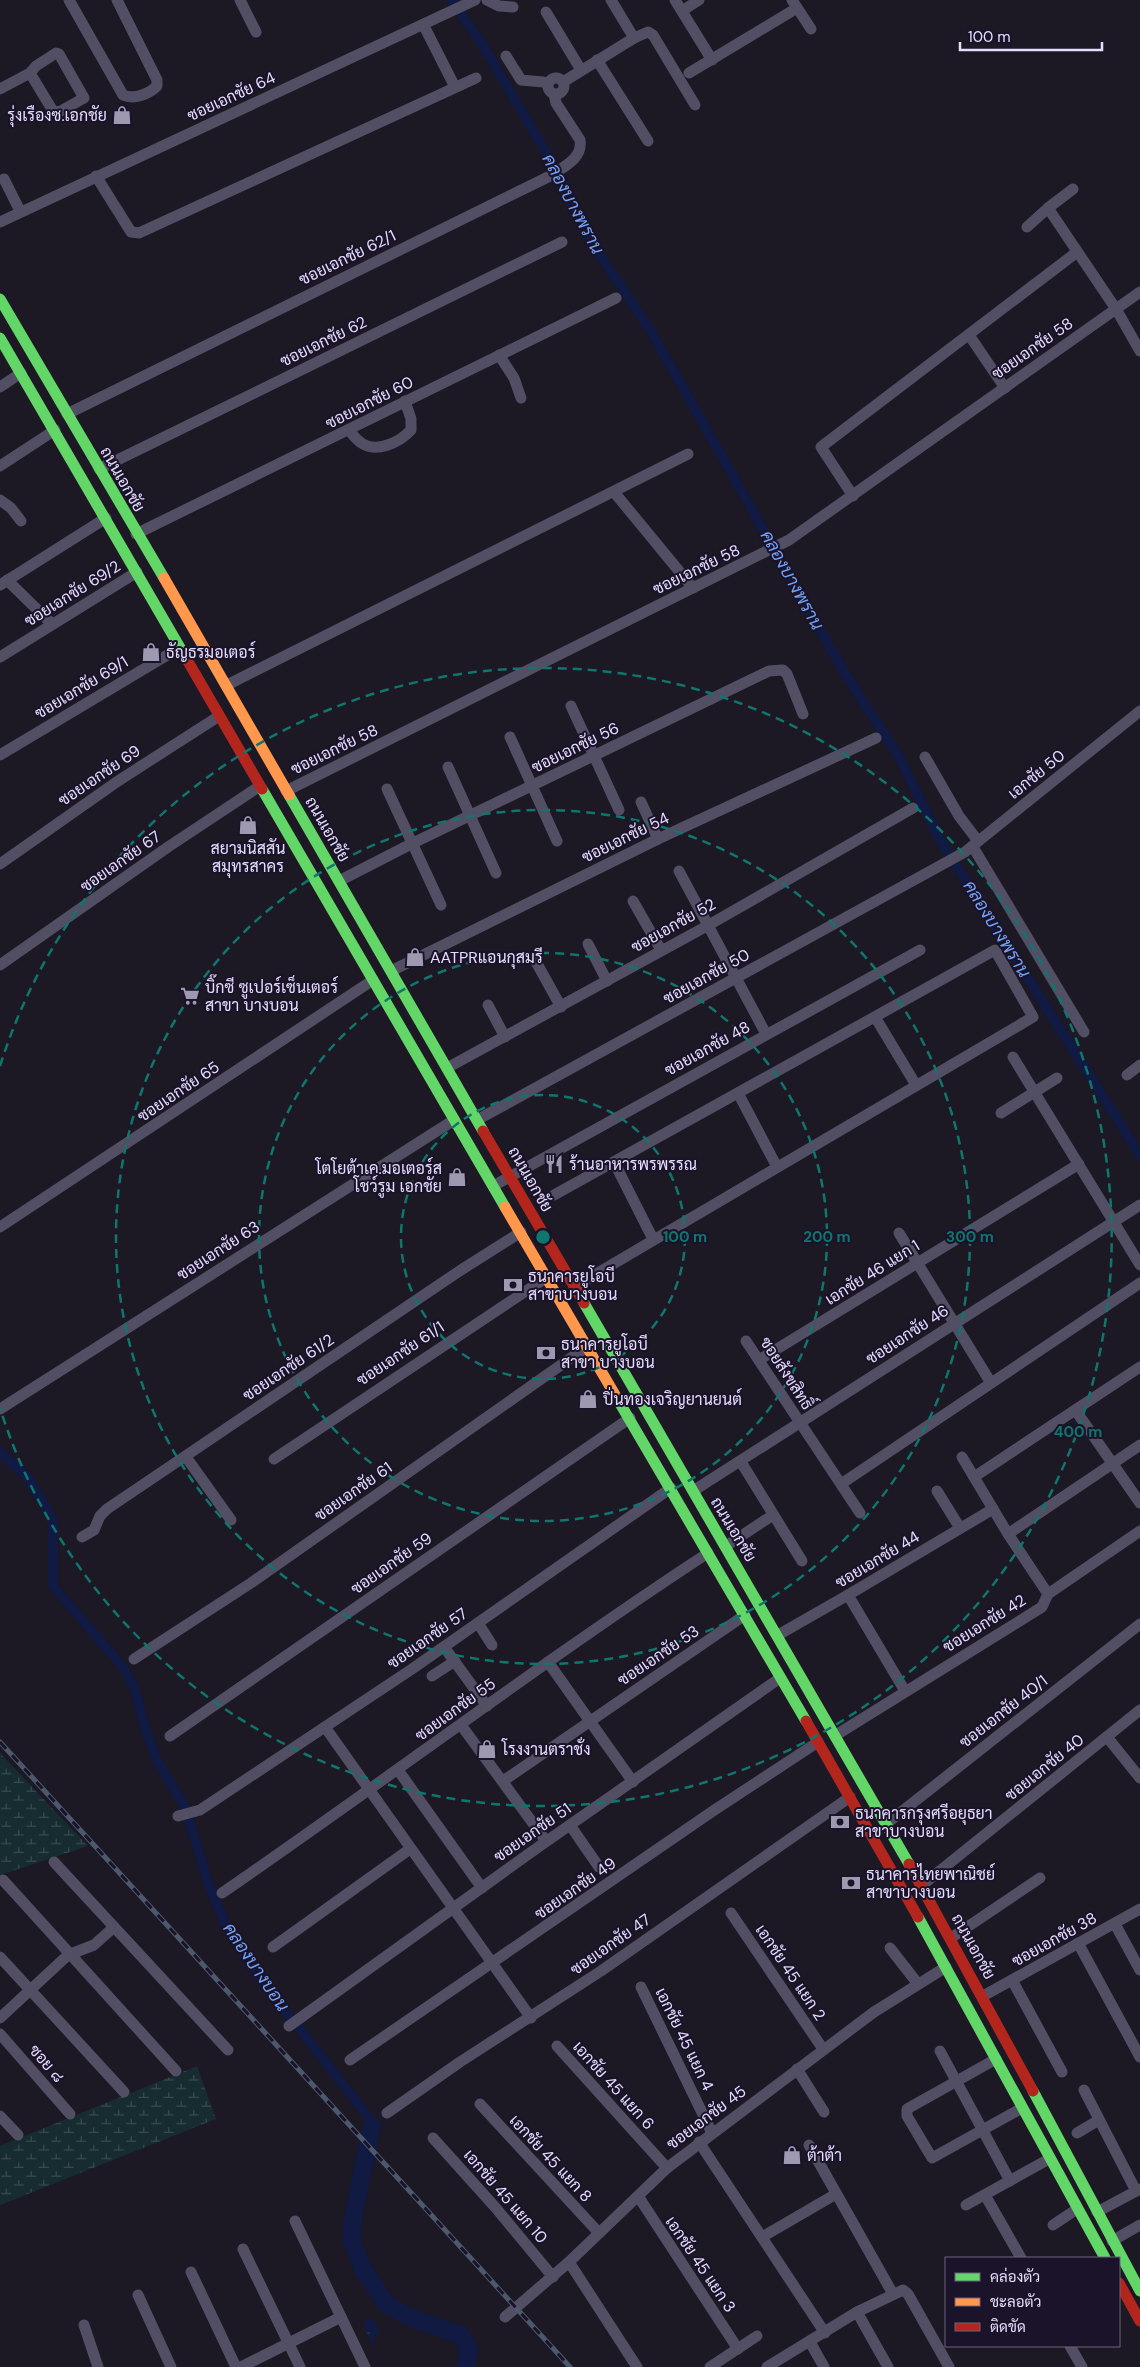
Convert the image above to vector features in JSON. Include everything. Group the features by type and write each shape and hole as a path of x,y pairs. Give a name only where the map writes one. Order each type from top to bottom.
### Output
{"main road":[{"name":"ถนนเอกชัย","path":"0,300 136,534 227,685 286,791 477,1120 836,1734 983,1996 1140,2291"},
{"name":"ถนนเอกชัย","path":"0,338 850,1797 946,1967 1103,2257"},
{"path":"761,1644 778,1635"},
{"path":"1031,2126 1047,2117"},
{"path":"1120,2285 1140,2321"}],"street":[{"path":"69,0 123,95 133,98 153,91 157,86 157,80 117,0"},
{"path":"240,0 256,32"},
{"name":"ซอยเอกชัย 64","path":"0,222 20,211 424,26 474,0"},
{"path":"487,0 499,6 513,7"},
{"path":"611,0 634,38"},
{"path":"675,0 712,60"},
{"path":"682,11 699,0"},
{"path":"689,73 712,60 795,4 810,29"},
{"path":"546,12 581,70"},
{"path":"424,26 455,87"},
{"path":"506,56 521,80 543,82 551,89 563,91 563,82 644,32 653,35 695,105"},
{"path":"0,89 30,73 53,54 59,54 84,98 59,112 53,111 30,73"},
{"path":"597,60 648,141"},
{"path":"96,176 131,232 139,233 476,78"},
{"name":"ซอยเอกชัย 62/1","path":"67,414 550,176 574,160 579,152 580,140 556,103 551,89"},
{"path":"4,179 20,211"},
{"path":"1027,227 1073,189"},
{"path":"1048,208 1116,309 1140,351"},
{"name":"ซอยเอกชัย 62","path":"99,469 562,242"},
{"path":"853,496 821,447 1077,252"},
{"name":"ซอยเอกชัย 58","path":"286,791 789,540 1140,292"},
{"name":"ซอยเอกชัย 60","path":"136,534 616,298"},
{"path":"969,335 1005,388"},
{"path":"500,355 514,378 521,398"},
{"path":"0,387 21,373"},
{"path":"349,430 359,442 368,446 379,447 404,437 411,430 411,419 405,401"},
{"path":"0,466 54,430"},
{"path":"227,685 688,454"},
{"path":"614,492 693,588"},
{"path":"0,500 11,508 22,521"},
{"path":"52,624 4,583 106,518"},
{"name":"ซอยเอกชัย 69/2","path":"0,657 137,572"},
{"name":"ซอยเอกชัย 69/1","path":"0,755 179,648"},
{"name":"ซอยเอกชัย 56","path":"339,881 594,755 776,669 783,670 787,674 803,714"},
{"path":"571,706 619,810"},
{"name":"เอกชัย 50","path":"951,860 972,847 1140,711"},
{"name":"ซอยเอกชัย 69","path":"0,864 118,781 219,716"},
{"path":"510,737 557,841"},
{"name":"ซอยเอกชัย 54","path":"391,971 658,838 876,738"},
{"path":"925,757 959,816 972,847 1084,1032"},
{"path":"448,766 496,873"},
{"name":"ซอยเอกชัย 67","path":"0,965 168,847 260,786"},
{"path":"387,789 441,904"},
{"path":"641,802 658,838"},
{"name":"ซอยเอกชัย 52","path":"447,1068 707,926 913,808"},
{"name":"ซอยเอกชัย 50","path":"477,1120 951,860"},
{"path":"679,871 766,1034"},
{"path":"633,901 661,950"},
{"path":"588,944 607,980"},
{"name":"ซอยเอกชัย 48","path":"493,1186 920,950"},
{"path":"554,1195 995,950 1033,1017 574,1286"},
{"path":"535,960 561,1006"},
{"name":"ซอยเอกชัย 65","path":"0,1227 373,980"},
{"path":"488,1006 506,1037"},
{"path":"875,1017 916,1085"},
{"path":"1013,1057 1140,1265"},
{"path":"1128,1074 1140,1066"},
{"path":"1001,1113 1057,1078"},
{"path":"738,1093 777,1167"},
{"name":"ซอยเอกชัย 63","path":"0,1408 454,1120"},
{"path":"614,1162 653,1239"},
{"name":"เอกชัย 46 แยก 1","path":"759,1360 1078,1164"},
{"name":"ซอยเอกชัย 46","path":"693,1492 953,1323 1140,1205"},
{"name":"ซอยเอกชัย 61/2","path":"82,1537 94,1530 103,1512 446,1280 521,1232"},
{"path":"899,1232 991,1383"},
{"name":"ซอยเอกชัย 61/1","path":"274,1459 547,1277"},
{"path":"841,1484 1140,1283"},
{"name":"ซอยสังขสิทธิ์","path":"746,1340 860,1512"},
{"name":"ซอยเอกชัย 61","path":"134,1659 251,1583 588,1346"},
{"path":"974,1477 1140,1368"},
{"path":"1076,1411 1140,1503"},
{"name":"ซอยเอกชัย 59","path":"170,1736 630,1418"},
{"path":"1008,1534 1140,1445"},
{"path":"186,1456 231,1520"},
{"path":"962,1457 1008,1534 1048,1594"},
{"path":"741,1462 802,1561"},
{"name":"ซอยเอกชัย 57","path":"178,1816 200,1810 325,1727 444,1647 670,1488"},
{"path":"937,1491 960,1528"},
{"name":"ซอยเอกชัย 44","path":"778,1635 848,1596 993,1509"},
{"path":"726,1546 773,1516"},
{"name":"ซอยเอกชัย 42","path":"836,1734 1042,1607 1048,1594 1140,1531"},
{"name":"ซอยเอกชัย 55","path":"222,1893 370,1791 638,1598 708,1553"},
{"path":"848,1596 905,1691"},
{"name":"ซอยเอกชัย 53","path":"503,1781 745,1615"},
{"path":"478,1623 492,1645"},
{"name":"ซอยเอกชัย 40/1","path":"886,1824 1140,1624"},
{"path":"444,1647 487,1706"},
{"path":"432,1676 455,1660"},
{"path":"548,1662 633,1782"},
{"name":"ซอยเอกชัย 51","path":"289,2026 546,1841 780,1678"},
{"name":"ซอยเอกชัย 40","path":"921,1886 1140,1710"},
{"path":"461,1725 546,1841"},
{"path":"325,1727 531,2018"},
{"path":"1107,1736 1140,1778"},
{"name":"ซอยเอกชัย 49","path":"350,2060 494,1964 713,1812 818,1742"},
{"path":"398,1770 482,1888"},
{"name":"ซอยเอกชัย 47","path":"387,2113 460,2062 531,2018 850,1797"},
{"path":"570,1825 599,1867"},
{"path":"273,1947 410,1849"},
{"path":"54,1862 228,2050"},
{"path":"951,1938 1040,1878"},
{"path":"3,1880 68,1955 176,2071"},
{"name":"ซอยเอกชัย 38","path":"983,1996 1140,1909"},
{"name":"เอกชัย 45 แยก 2","path":"731,1913 823,2049"},
{"path":"1114,1924 1140,1970"},
{"path":"0,2018 28,1990 68,1955 94,1945 114,1927"},
{"path":"1078,1943 1140,2057"},
{"path":"890,1948 918,1984"},
{"path":"0,1957 28,1990 124,2092"},
{"name":"ซอยเอกชัย 45","path":"509,2314 553,2277 667,2168 699,2142 823,2049 946,1967"},
{"path":"1012,1980 1062,2072"},
{"name":"เอกชัย 45 แยก 4","path":"641,1987 712,2133"},
{"name":"ซอย ๘","path":"0,2034 70,2114"},
{"name":"เอกชัย 45 แยก 6","path":"557,2046 667,2168"},
{"path":"940,2051 1010,2181"},
{"path":"996,2059 908,2109 906,2112 932,2158 1022,2108"},
{"path":"796,2069 824,2112"},
{"path":"1084,2090 1098,2120 1138,2190 1097,2212"},
{"name":"เอกชัย 45 แยก 8","path":"480,2104 599,2233"},
{"path":"0,2116 18,2135"},
{"path":"1077,2133 1098,2120"},
{"name":"เอกชัย 45 แยก 10","path":"433,2138 495,2207 553,2277"},
{"path":"699,2142 825,2333"},
{"path":"809,2145 892,2294"},
{"path":"966,2205 1049,2159"},
{"path":"762,2237 836,2194"},
{"path":"985,2195 1019,2257"},
{"name":"เอกชัย 45 แยก 3","path":"638,2196 738,2349"},
{"path":"1053,2225 1077,2209"},
{"path":"295,2221 365,2367"},
{"path":"1112,2241 1140,2225"},
{"path":"243,2249 300,2367"},
{"path":"569,2262 637,2367"},
{"path":"191,2272 236,2367"},
{"path":"767,2367 857,2312 903,2290 908,2294 949,2367"},
{"path":"138,2295 171,2367"},
{"path":"857,2312 888,2367"},
{"path":"241,2367 341,2317"},
{"path":"84,2325 98,2367"},
{"path":"710,2367 757,2336"},
{"path":"810,2342 824,2367"},
{"path":"1071,2347 1082,2367"}],"green space":[{"path":"0,1753 88,1846 0,1875"},
{"path":"197,2066 216,2119 0,2205 0,2146"}],"water":[{"path":"373,2318 380,2333 374,2336 376,2341 372,2343 362,2323"}],"waterway":[{"name":"คลองบางพราน","path":"451,0 480,41 559,174 589,239 649,328 844,672 899,757 940,840 1140,1155"},
{"name":"คลองบางบอน","path":"0,1452 29,1479 53,1520 53,1586 123,1667 135,1689 143,1721 156,1759 186,1809 208,1883 226,1926 255,1972 370,2119 372,2126"},
{"name":"คลองบางบอน","path":"372,2126 354,2212 351,2239 364,2271 386,2304 411,2318 461,2335 469,2350 466,2367"}],"railway":[{"path":"0,1742 570,2367"}],"traffic: fast":[{"path":"0,299 164,578"},
{"path":"0,338 186,658"},
{"path":"262,789 505,1207"},
{"path":"289,795 483,1131"},
{"path":"584,1303 909,1864"},
{"path":"618,1400 806,1721"},
{"path":"918,1917 1104,2257"},
{"path":"1033,2091 1140,2291"}],"traffic: slow":[{"path":"164,578 289,795"},
{"path":"505,1207 618,1400"}],"traffic: jam":[{"path":"186,658 262,789"},
{"path":"483,1131 584,1303"},
{"path":"806,1721 918,1917"},
{"path":"909,1864 1033,2091"},
{"path":"1120,2285 1140,2321"}],"place":[{"name":"รุ่งเรืองซ.เอกชัย","path":"122,115"},
{"name":"ธัญธรมอเตอร์","path":"151,652"},
{"name":"สยามนิสสัน สมุทรสาคร","path":"248,825"},
{"name":"AATPRแอนกุสมรี","path":"415,957"},
{"name":"บิ๊กซี ซูเปอร์เซ็นเตอร์ สาขา บางบอน","path":"190,996"},
{"name":"ร้านอาหารพรพรรณ","path":"554,1164"},
{"name":"โตโยต้าเค.มอเตอร์ส โชว์รูม เอกชัย","path":"457,1177"},
{"name":"ธนาคารยูโอบี สาขาบางบอน","path":"513,1285"},
{"name":"ธนาคารยูโอบี สาขา บางบอน","path":"546,1353"},
{"name":"ปิ่นทองเจริญยานยนต์","path":"588,1399"},
{"name":"โรงงานตราชั่ง","path":"487,1749"},
{"name":"ธนาคารกรุงศรีอยุธยา สาขาบางบอน","path":"840,1822"},
{"name":"ธนาคารไทยพาณิชย์ สาขาบางบอน","path":"851,1883"},
{"name":"ต้าต้า","path":"792,2155"}]}
